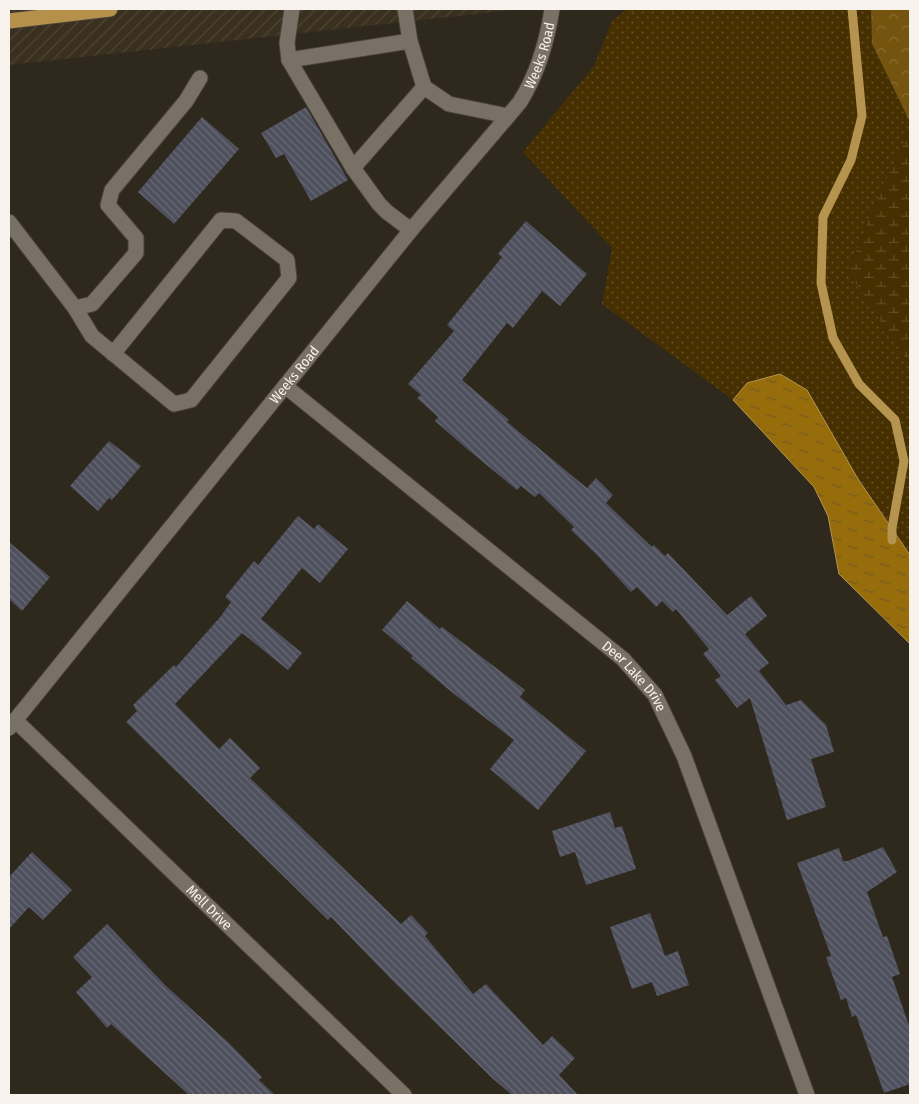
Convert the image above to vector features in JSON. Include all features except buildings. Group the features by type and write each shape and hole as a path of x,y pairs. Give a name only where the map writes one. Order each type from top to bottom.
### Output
{"main road":[{"path":"9,21 110,9"}],"street":[{"path":"292,9 287,43 289,60 354,168 379,204 411,230"},
{"path":"405,9 410,40 424,87 449,104 508,116"},
{"name":"Weeks Road","path":"12,724 411,230 520,102 530,87 545,46 552,9"},
{"path":"289,60 410,40"},
{"path":"75,308 92,304 136,253 136,238 108,205 112,190 186,102 200,78"},
{"path":"354,168 424,87"},
{"path":"9,222 75,308 92,336 113,354 174,404 190,400 289,278 286,260 236,221 220,220 113,354"},
{"name":"Deer Lake Drive","path":"285,386 623,659 655,695 684,756 807,1095"},
{"name":"Mell Drive","path":"12,724 404,1095"}],"shaded area":[{"path":"9,9 521,9 9,65"}],"green space":[{"path":"627,9 871,9 872,44 910,122 910,129 876,202 848,272 910,365 910,555 858,479 747,383 733,400 602,304 612,248 523,152 594,66 612,21"},
{"path":"871,9 910,9 910,122 872,44"},
{"path":"910,129 910,365 848,272 876,202"}],"water":[{"path":"780,374 807,390 858,479 910,555 910,644 839,574 828,516 814,487 733,400 747,383"}],"waterway":[{"path":"852,9 862,116 851,160 823,217 821,283 833,338 859,384 895,420 904,461 892,528 892,540"}]}
